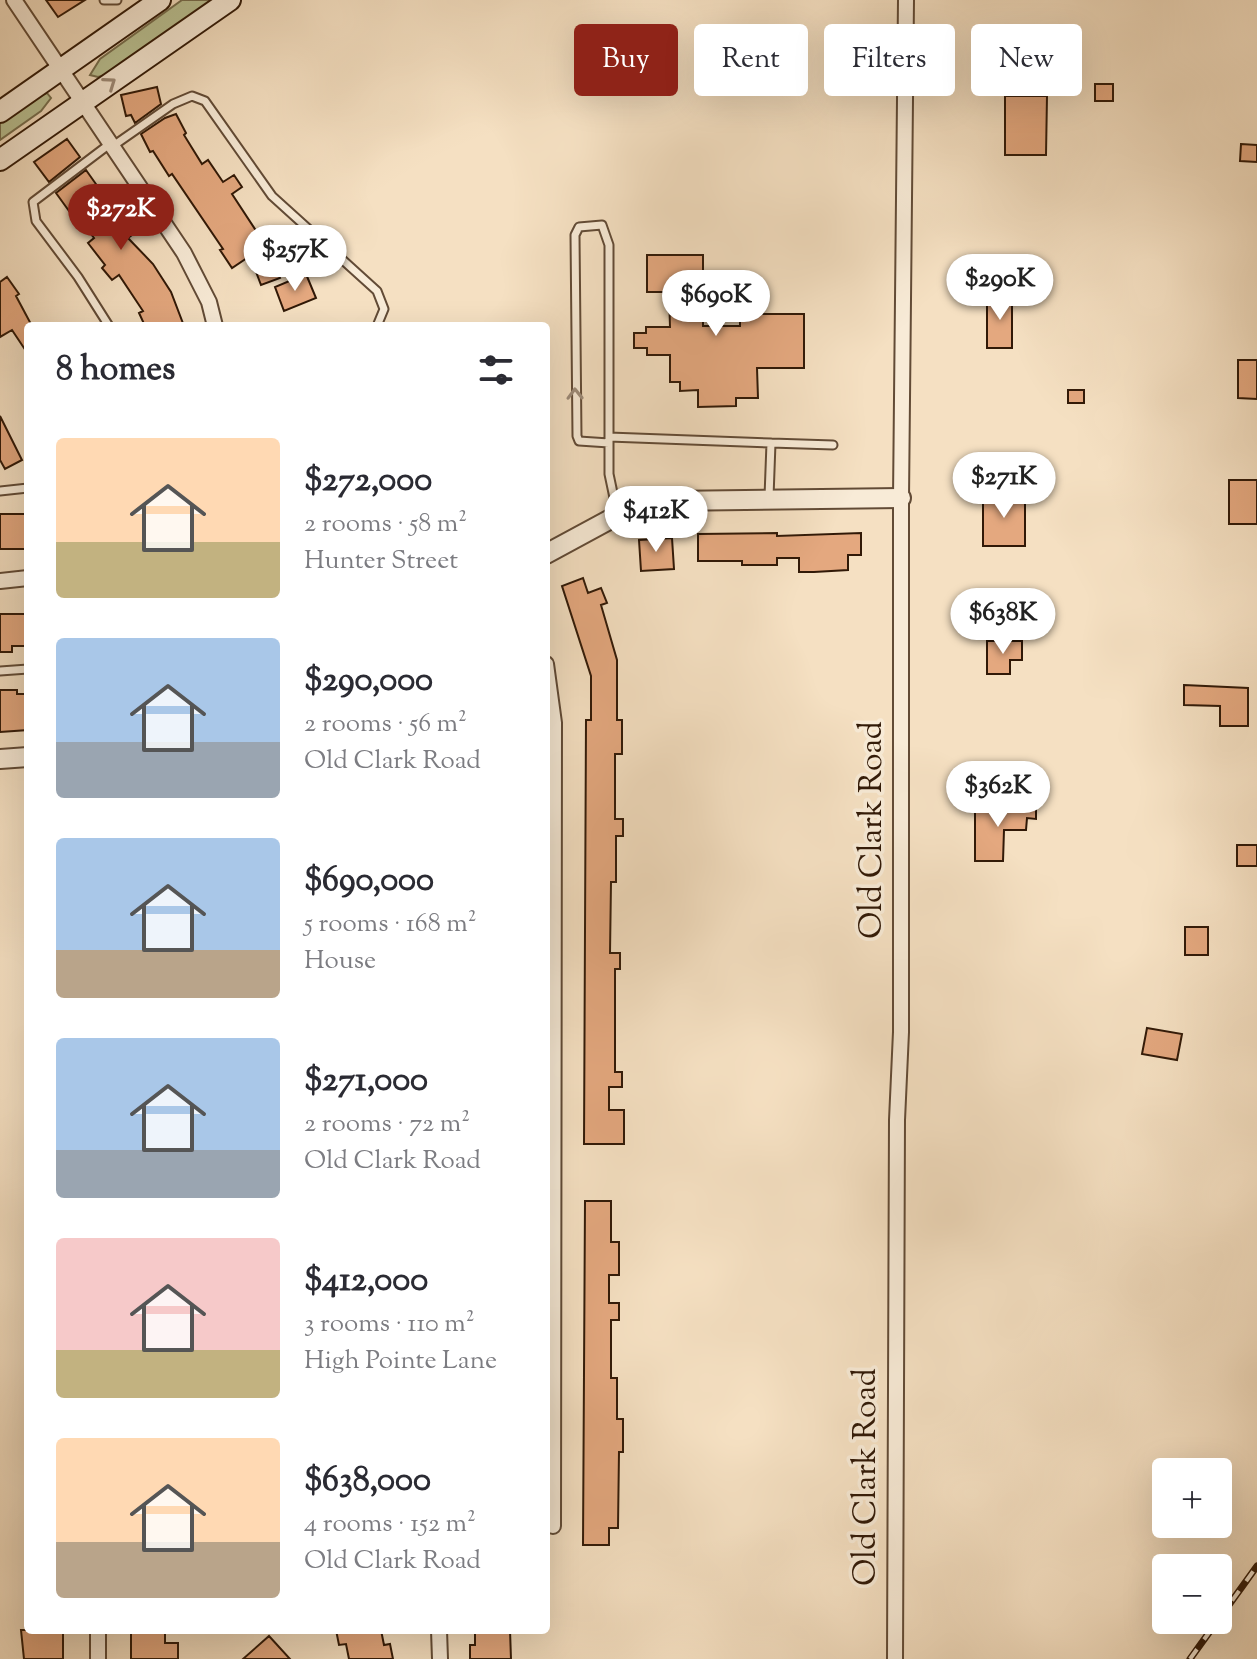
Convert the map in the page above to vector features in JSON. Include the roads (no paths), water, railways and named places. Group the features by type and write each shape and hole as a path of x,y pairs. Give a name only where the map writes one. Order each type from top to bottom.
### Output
{"main road":[{"path":"0,112 160,0"},
{"path":"0,160 230,0"}],"street":[{"path":"14,0 184,253 209,302 214,322"},
{"name":"Old Clark Road","path":"895,1659 906,0"},
{"path":"550,552 631,508 669,501 901,498"},
{"path":"0,581 24,578"},
{"path":"550,694 554,723 550,1305"},
{"path":"0,759 24,757"},
{"path":"550,1470 553,1526"},
{"path":"98,1634 98,1659"},
{"path":"439,1634 440,1659"}],"lane":[{"path":"104,0 117,0"},
{"path":"106,322 78,277 36,221 33,202 173,104 192,96 205,101 272,196 377,291 384,309 379,322"},
{"path":"618,515 611,490 609,440 609,245 602,225 579,227 575,235 575,409 579,441 609,440 833,445"},
{"path":"769,499 771,443"},
{"path":"0,491 24,488"},
{"path":"0,671 24,669"}],"railway":[{"path":"1190,1659 1257,1566"}]}
